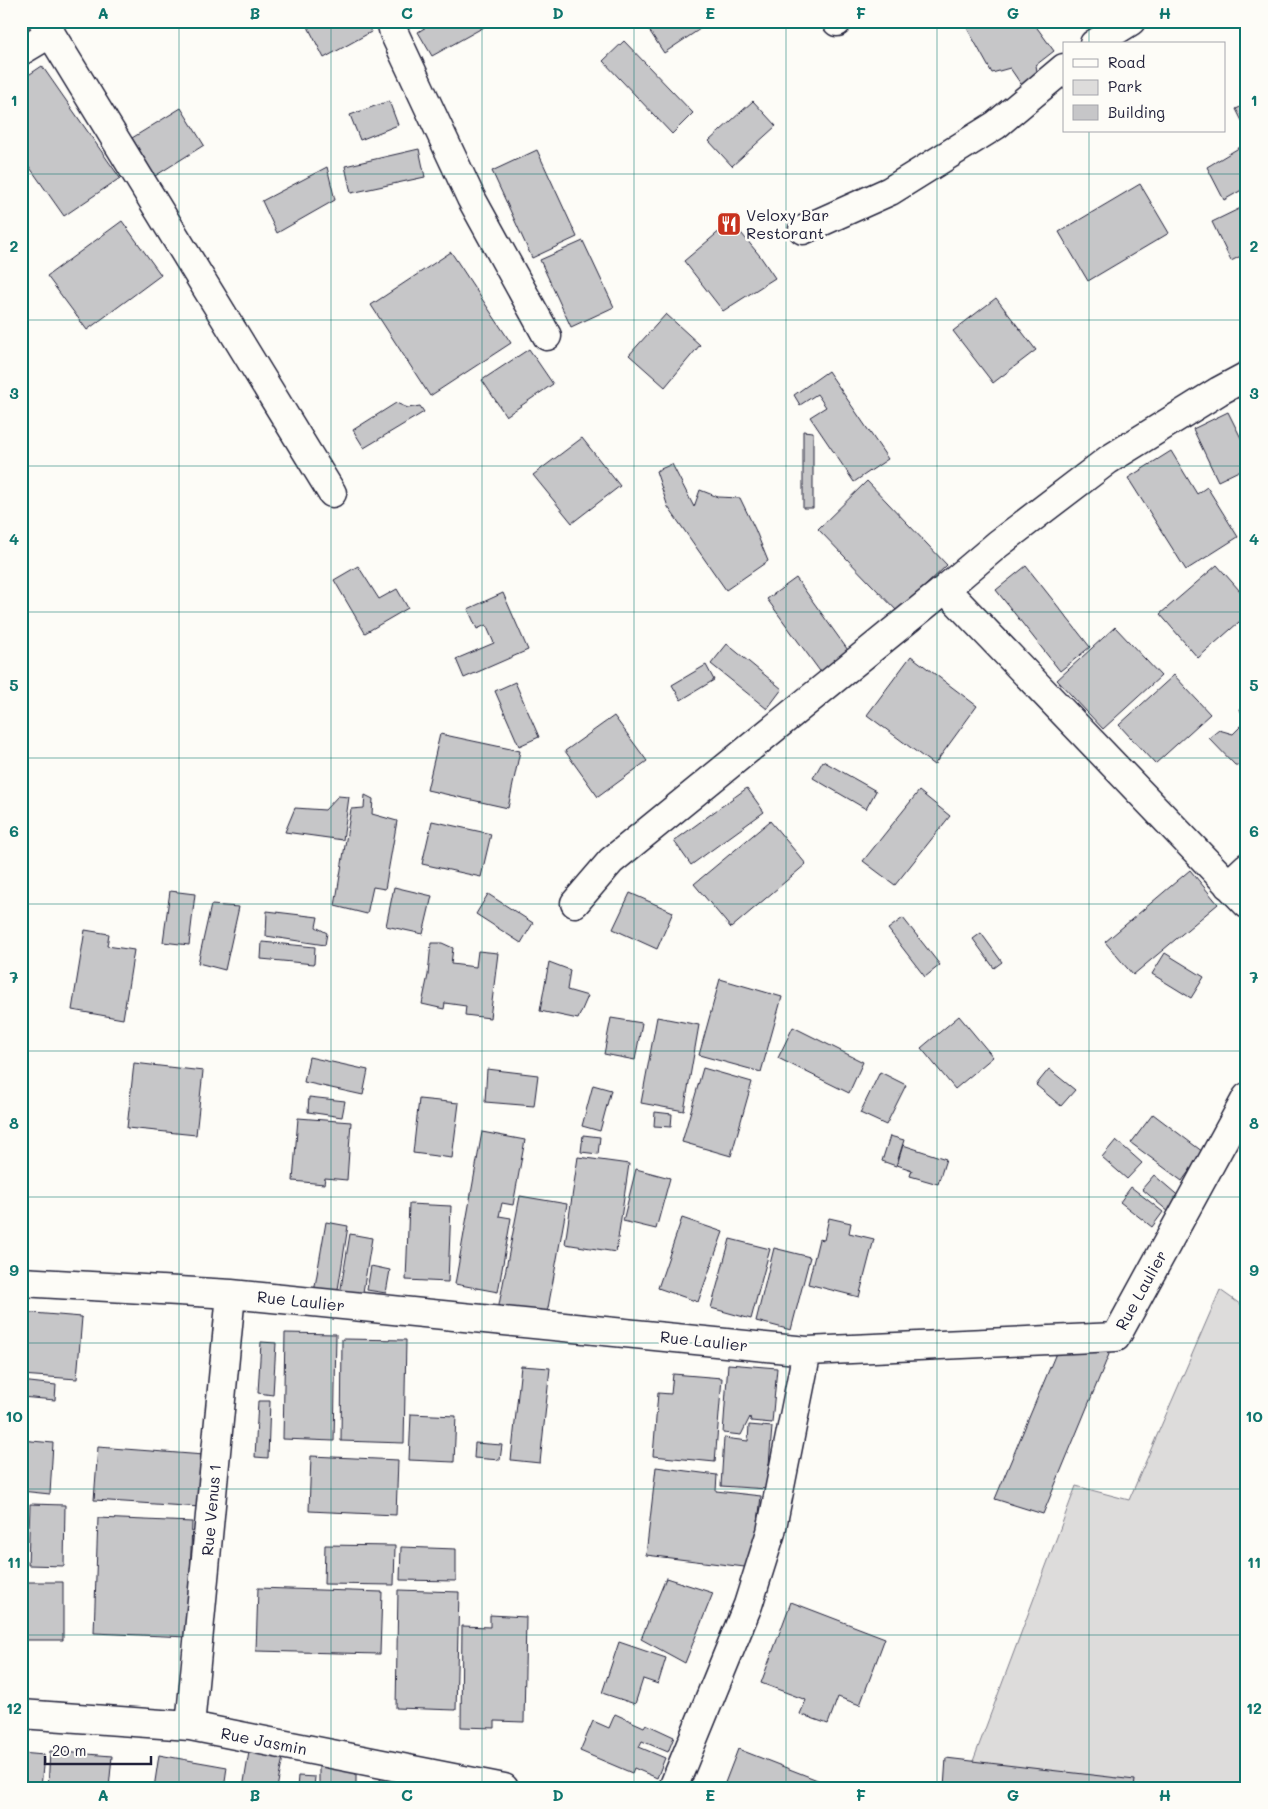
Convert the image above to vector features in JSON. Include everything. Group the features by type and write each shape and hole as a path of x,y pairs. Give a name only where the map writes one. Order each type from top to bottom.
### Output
{"street":[{"path":"391,21 394,33 470,198 547,336"},
{"path":"1097,42 1131,21"},
{"path":"21,51 47,27 332,493"},
{"path":"804,230 890,191 996,126 1063,69"},
{"path":"575,903 611,860 998,544 1108,460 1219,390 1247,376"},
{"path":"945,589 1237,876 1247,904"},
{"name":"Rue Laulier","path":"21,1282 231,1294 807,1351 1116,1337 1247,1097"},
{"name":"Rue Venus 1","path":"190,1726 231,1294"},
{"path":"673,1788 748,1605 771,1532 807,1351"},
{"name":"Rue Jasmin","path":"21,1714 190,1726 504,1788"}],"green space":[{"path":"1220,1290 1247,1309 1247,1788 963,1788 1076,1486 1129,1500"}],"building":[{"path":"305,21 365,21 371,32 324,58"},
{"path":"436,21 481,21 484,27 432,56 418,32"},
{"path":"643,21 712,21 664,53"},
{"path":"963,21 1032,21 1054,51 1036,65 1039,84 1025,90 1010,68 992,73"},
{"path":"624,41 693,113 672,134 603,61"},
{"path":"42,66 120,178 64,216 21,155 21,80"},
{"path":"389,101 398,125 360,140 350,115"},
{"path":"753,101 776,126 732,166 709,141"},
{"path":"1247,104 1247,131 1236,109"},
{"path":"181,108 204,145 155,176 132,138"},
{"path":"1247,143 1247,187 1224,200 1207,167"},
{"path":"419,149 425,177 351,193 345,166"},
{"path":"537,150 577,237 532,258 492,171"},
{"path":"327,167 335,200 277,233 262,201"},
{"path":"1140,184 1169,233 1088,281 1059,232"},
{"path":"1247,205 1247,253 1231,261 1212,222"},
{"path":"734,219 737,228 775,278 723,311 684,261"},
{"path":"122,221 161,275 87,330 47,276"},
{"path":"583,241 614,307 571,327 540,260"},
{"path":"451,252 511,343 430,396 371,305"},
{"path":"996,298 1036,350 993,383 953,331"},
{"path":"666,314 700,345 665,387 629,355"},
{"path":"529,349 553,384 506,416 482,380"},
{"path":"828,371 888,459 854,482 810,417 826,407 817,394 800,405 794,395"},
{"path":"396,403 408,408 420,406 424,412 364,448 353,430"},
{"path":"1228,412 1247,450 1247,467 1218,481 1193,429"},
{"path":"803,431 813,432 813,508 803,508"},
{"path":"582,438 620,486 572,523 533,475"},
{"path":"1171,451 1197,494 1207,487 1238,537 1186,570 1128,478"},
{"path":"672,464 694,507 700,490 718,497 740,498 755,529 768,561 726,590 668,507 656,471"},
{"path":"867,481 947,565 898,612 818,529"},
{"path":"1217,565 1247,599 1247,615 1198,658 1160,614"},
{"path":"358,566 379,599 397,589 408,608 365,633 334,580"},
{"path":"1026,566 1090,647 1060,671 996,590"},
{"path":"796,578 850,653 822,674 767,599"},
{"path":"503,593 528,650 464,678 456,659 494,643 486,625 477,629 468,609"},
{"path":"1115,627 1161,676 1103,729 1057,680"},
{"path":"727,644 782,689 767,709 711,664"},
{"path":"911,656 977,706 934,765 867,715"},
{"path":"706,665 714,680 681,700 672,685"},
{"path":"1174,675 1210,714 1155,764 1119,725"},
{"path":"515,682 539,737 519,746 495,691"},
{"path":"1247,704 1247,766 1235,765 1209,738 1219,730 1233,734 1245,722 1240,709"},
{"path":"614,716 647,761 598,797 565,751"},
{"path":"440,734 520,751 508,808 427,790"},
{"path":"823,761 876,791 866,809 813,778"},
{"path":"747,788 764,812 691,865 674,841"},
{"path":"919,791 950,816 895,885 863,861"},
{"path":"365,795 373,799 372,814 397,821 385,889 373,887 367,914 335,906 351,809 364,808"},
{"path":"338,796 349,797 343,840 285,832 295,808 325,810"},
{"path":"432,821 491,834 481,877 422,864"},
{"path":"770,821 806,864 731,928 694,884"},
{"path":"1190,870 1218,904 1133,975 1105,942"},
{"path":"394,887 432,896 423,934 386,926"},
{"path":"170,891 195,894 189,945 163,942"},
{"path":"630,893 673,912 657,949 613,929"},
{"path":"488,894 533,923 521,943 476,914"},
{"path":"211,905 239,907 225,970 198,963"},
{"path":"267,911 318,917 316,927 327,933 325,945 266,936"},
{"path":"903,918 940,965 925,977 888,929"},
{"path":"85,930 109,934 107,946 134,950 123,1019 72,1010"},
{"path":"981,933 1002,962 994,968 973,939"},
{"path":"262,942 315,947 314,964 261,959"},
{"path":"431,943 442,943 453,948 451,964 476,967 478,951 498,953 490,1018 465,1015 466,1006 445,1003 444,1009 422,1004 428,975"},
{"path":"1165,953 1204,977 1191,998 1152,974"},
{"path":"549,962 570,970 567,990 588,996 578,1019 540,1011"},
{"path":"720,979 782,997 761,1072 699,1055"},
{"path":"959,1016 993,1057 955,1089 921,1048"},
{"path":"657,1017 699,1025 684,1111 641,1103"},
{"path":"611,1018 642,1023 635,1060 604,1054"},
{"path":"793,1027 863,1062 849,1093 778,1058"},
{"path":"309,1057 368,1070 363,1095 304,1082"},
{"path":"134,1063 203,1071 196,1135 127,1128"},
{"path":"703,1068 752,1082 731,1156 682,1142"},
{"path":"487,1069 538,1075 534,1106 485,1102"},
{"path":"1049,1069 1075,1090 1061,1106 1036,1085"},
{"path":"880,1072 906,1085 886,1125 860,1113"},
{"path":"593,1085 611,1090 600,1131 582,1126"},
{"path":"309,1097 345,1101 342,1117 308,1112"},
{"path":"419,1099 459,1103 452,1158 413,1153"},
{"path":"655,1112 672,1114 671,1127 654,1126"},
{"path":"1153,1114 1203,1152 1182,1181 1131,1143"},
{"path":"298,1118 351,1122 347,1180 325,1178 324,1184 293,1181"},
{"path":"482,1132 525,1140 513,1205 502,1203 499,1216 511,1218 498,1292 455,1284"},
{"path":"583,1135 600,1137 598,1154 581,1152"},
{"path":"890,1136 904,1140 896,1166 882,1161"},
{"path":"1116,1140 1142,1163 1127,1179 1102,1157"},
{"path":"903,1145 946,1159 938,1184 910,1176 912,1170 897,1165"},
{"path":"578,1157 629,1164 616,1252 565,1244"},
{"path":"636,1169 670,1178 656,1229 623,1221"},
{"path":"1154,1175 1182,1199 1170,1213 1142,1189"},
{"path":"1131,1187 1163,1212 1152,1227 1120,1202"},
{"path":"520,1196 567,1204 546,1319 498,1310"},
{"path":"409,1204 451,1206 448,1282 406,1280"},
{"path":"682,1218 723,1232 698,1302 658,1288"},
{"path":"829,1218 851,1223 849,1233 874,1239 859,1297 808,1284 819,1239 824,1240"},
{"path":"326,1222 348,1226 337,1296 314,1292"},
{"path":"350,1234 372,1238 361,1304 339,1300"},
{"path":"730,1239 770,1249 751,1319 711,1308"},
{"path":"774,1248 810,1257 791,1330 756,1321"},
{"path":"371,1266 390,1270 386,1293 367,1290"},
{"path":"21,1312 82,1317 77,1379 21,1375"},
{"path":"285,1333 336,1334 334,1441 283,1439"},
{"path":"342,1339 406,1340 404,1443 341,1441"},
{"path":"261,1342 276,1343 273,1395 258,1393"},
{"path":"1059,1346 1112,1347 1043,1514 995,1499"},
{"path":"728,1364 777,1368 772,1423 751,1421 750,1417 741,1435 723,1433"},
{"path":"521,1366 550,1368 540,1463 511,1460"},
{"path":"673,1374 722,1378 715,1462 653,1456 658,1393 671,1394"},
{"path":"21,1381 56,1385 55,1400 21,1397"},
{"path":"258,1401 270,1401 268,1458 255,1457"},
{"path":"411,1414 456,1416 454,1462 409,1460"},
{"path":"749,1425 772,1427 767,1489 721,1486 724,1438 748,1441"},
{"path":"21,1440 53,1443 50,1494 21,1491"},
{"path":"475,1443 502,1445 500,1460 474,1458"},
{"path":"98,1447 204,1455 200,1507 94,1500"},
{"path":"311,1456 398,1460 396,1515 309,1511"},
{"path":"656,1467 717,1475 716,1491 761,1496 753,1568 646,1555"},
{"path":"30,1504 65,1505 64,1566 28,1565"},
{"path":"98,1518 192,1522 188,1637 94,1633"},
{"path":"325,1545 395,1546 394,1585 324,1584"},
{"path":"401,1547 456,1549 456,1581 400,1580"},
{"path":"666,1578 713,1593 685,1663 641,1639"},
{"path":"21,1582 63,1582 63,1640 21,1640"},
{"path":"258,1588 382,1592 380,1654 256,1651"},
{"path":"398,1590 459,1592 456,1710 396,1708"},
{"path":"791,1602 885,1638 860,1705 838,1697 828,1724 800,1714 806,1700 761,1683"},
{"path":"490,1615 526,1617 524,1722 495,1721 495,1728 461,1727 462,1626 490,1627"},
{"path":"619,1642 666,1658 658,1684 643,1679 635,1704 602,1693"},
{"path":"615,1714 644,1727 646,1724 674,1737 668,1752 642,1741 639,1747 665,1758 657,1778 634,1768 632,1773 580,1751 593,1721 609,1728"},
{"path":"250,1746 284,1752 277,1788 243,1788"},
{"path":"738,1749 838,1788 723,1788"},
{"path":"50,1751 112,1756 109,1788 48,1788"},
{"path":"21,1753 44,1755 41,1788 21,1788"},
{"path":"159,1755 227,1767 224,1788 154,1788"},
{"path":"946,1758 1135,1780 1134,1788 944,1788"},
{"path":"319,1765 356,1765 356,1788 319,1788"},
{"path":"381,1774 422,1779 421,1788 379,1788"},
{"path":"298,1776 315,1777 314,1788 297,1788"}],"place":[{"name":"Veloxy Bar Restorant","path":"729,224"}]}
